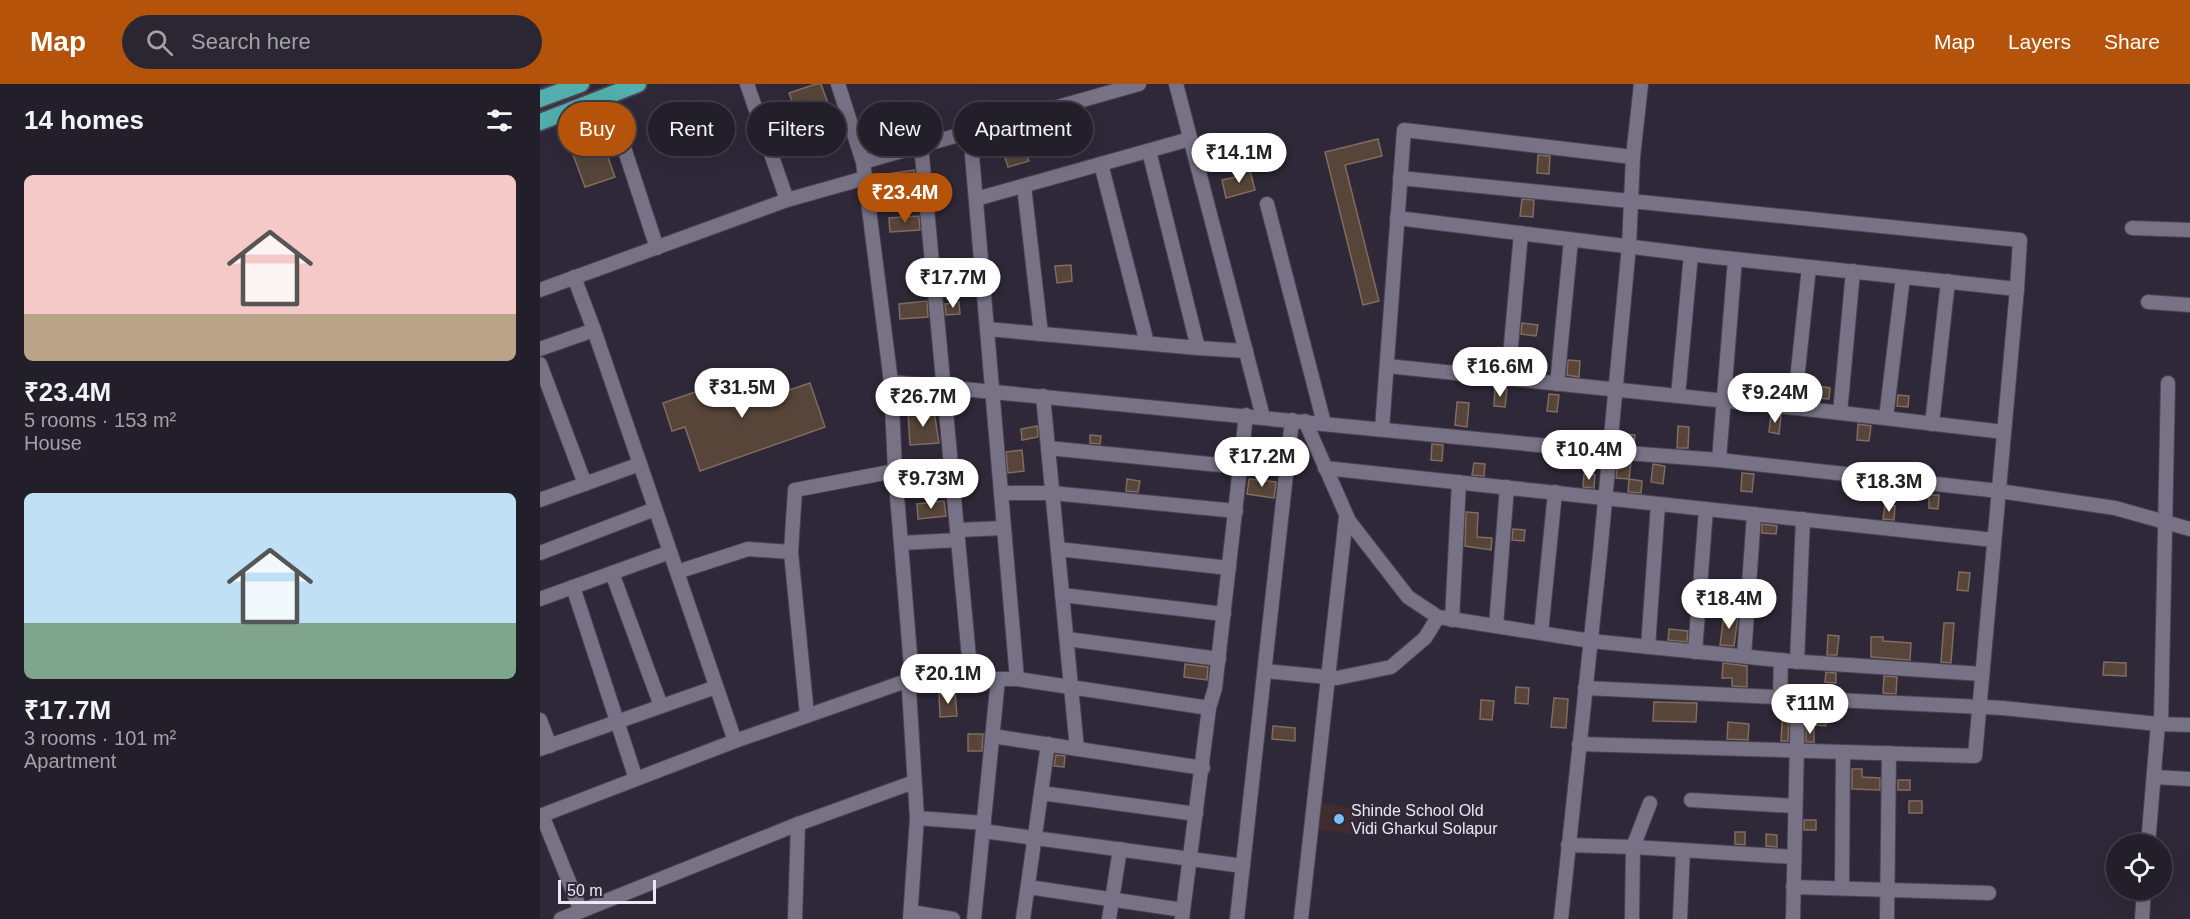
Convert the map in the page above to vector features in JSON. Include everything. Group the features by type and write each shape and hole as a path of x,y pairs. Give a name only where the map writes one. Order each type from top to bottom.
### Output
{"highway":[{"path":"540,99 581,84"},
{"path":"540,122 638,84"}],"street":[{"path":"747,84 787,200"},
{"path":"838,84 863,162 891,382 895,471 912,679 909,690 916,818 910,916 952,919"},
{"path":"1076,102 1139,84"},
{"path":"1176,84 1263,417"},
{"path":"1561,919 1610,452 1629,246 1633,157 1641,84"},
{"path":"607,96 657,248"},
{"path":"1382,429 1404,130 1633,157"},
{"path":"976,199 1190,139"},
{"path":"1149,151 1198,348"},
{"path":"863,162 883,156"},
{"path":"922,156 971,679"},
{"path":"972,156 1017,679"},
{"path":"1101,164 1147,343"},
{"path":"540,290 787,200 865,178"},
{"path":"1400,178 2020,240 1975,756 1579,744"},
{"path":"1024,186 1041,334"},
{"path":"1267,204 1324,423"},
{"path":"1397,218 1691,254 2017,289"},
{"path":"2132,228 2190,230"},
{"path":"1508,379 1521,233"},
{"path":"1557,384 1571,240"},
{"path":"1678,396 1691,254"},
{"path":"1719,459 1735,259"},
{"path":"1794,408 1809,267"},
{"path":"1840,413 1853,272"},
{"path":"574,277 735,741"},
{"path":"1886,418 1903,277"},
{"path":"1932,424 1948,281"},
{"path":"2148,302 2190,305"},
{"path":"540,350 594,330"},
{"path":"987,330 1246,351"},
{"path":"540,364 585,484"},
{"path":"1387,366 2004,432"},
{"path":"891,382 1610,452 1719,459 1999,491 2115,508 2190,530"},
{"path":"2149,834 2159,724 2168,382"},
{"path":"1043,396 1077,749"},
{"path":"1028,887 1112,899 1182,914 1203,768 1209,708 1215,688 1219,659 1246,415"},
{"path":"1299,421 1325,468 1346,517 1408,597 1445,619 1591,641 1695,652 1797,662 1982,674"},
{"path":"1238,919 1265,671 1299,421"},
{"path":"1048,448 1240,467"},
{"path":"540,498 640,464"},
{"path":"1325,468 1994,540"},
{"path":"807,715 791,552 795,490 895,471"},
{"path":"1265,671 1337,678 1391,667 1445,619 1459,482"},
{"path":"1496,627 1507,487"},
{"path":"1541,633 1554,492"},
{"path":"1001,493 1053,494 1236,511"},
{"path":"1648,647 1658,504"},
{"path":"540,553 655,508"},
{"path":"1695,652 1706,509"},
{"path":"1744,656 1754,514"},
{"path":"1302,919 1346,517"},
{"path":"1797,662 1803,519"},
{"path":"901,543 1004,528"},
{"path":"677,572 748,549 791,552"},
{"path":"1058,549 1229,568"},
{"path":"540,599 670,552"},
{"path":"612,573 661,706"},
{"path":"573,587 636,779"},
{"path":"1062,595 1224,614"},
{"path":"1066,639 1219,659"},
{"path":"1780,697 1781,660"},
{"path":"581,911 541,815 735,741 912,679 1017,679 1209,708"},
{"path":"974,919 998,679"},
{"path":"540,720 545,747 716,687"},
{"path":"1585,688 1980,707 2190,725"},
{"path":"1793,919 1798,698"},
{"path":"992,736 1203,768"},
{"path":"1023,919 1048,744"},
{"path":"1842,888 1843,752"},
{"path":"1887,919 1889,753"},
{"path":"2154,777 2190,779"},
{"path":"561,919 798,824 914,782"},
{"path":"1041,793 1196,814"},
{"path":"1691,800 1795,806"},
{"path":"1632,919 1633,847 1650,803"},
{"path":"916,818 983,827 1035,838 1243,866"},
{"path":"795,919 798,824"},
{"path":"1568,845 1794,857"},
{"path":"1109,919 1120,849"},
{"path":"1680,919 1683,850"},
{"path":"1793,887 1989,892"},
{"path":"2142,919 2143,900"}],"shaded area":[{"name":"Shinde School Old Vidi Gharkul Solapur","path":"1322,803 1357,809 1356,834 1320,830"}],"building":[{"path":"821,84 827,102 792,102 789,93"},
{"path":"1378,139 1382,156 1345,165 1379,301 1363,305 1325,152"},
{"path":"1538,155 1550,156 1549,174 1537,173"},
{"path":"574,156 607,156 615,177 585,187"},
{"path":"1004,156 1027,156 1029,161 1008,167"},
{"path":"1249,167 1255,190 1226,198 1222,180 1240,176 1238,170"},
{"path":"914,170 916,188 891,192 888,174"},
{"path":"1522,199 1534,200 1533,217 1520,216"},
{"path":"919,216 920,230 890,232 889,218"},
{"path":"1071,265 1072,281 1057,283 1055,266"},
{"path":"927,301 928,317 900,319 899,304"},
{"path":"959,302 960,314 946,315 945,304"},
{"path":"1522,323 1538,325 1536,336 1521,334"},
{"path":"1568,360 1580,361 1579,377 1567,375"},
{"path":"754,372 763,399 810,383 825,427 700,471 685,427 672,431 663,403"},
{"path":"1818,386 1830,388 1829,399 1817,398"},
{"path":"1495,389 1507,389 1505,407 1494,406"},
{"path":"1549,394 1559,395 1557,412 1547,411"},
{"path":"1898,395 1909,396 1908,407 1897,406"},
{"path":"1457,402 1469,403 1467,427 1455,425"},
{"path":"934,411 939,443 910,445 908,413"},
{"path":"1771,415 1781,416 1779,434 1769,432"},
{"path":"1858,424 1871,426 1869,441 1857,440"},
{"path":"1037,426 1038,437 1022,440 1021,429"},
{"path":"1678,426 1689,427 1688,448 1677,448"},
{"path":"1620,434 1635,435 1634,445 1619,443"},
{"path":"1090,435 1101,436 1100,444 1090,443"},
{"path":"1432,444 1443,445 1442,461 1431,460"},
{"path":"1022,450 1024,471 1008,473 1006,452"},
{"path":"1618,461 1631,462 1629,479 1616,478"},
{"path":"1474,463 1485,464 1484,476 1472,475"},
{"path":"1653,464 1665,466 1663,484 1651,482"},
{"path":"1742,473 1754,474 1752,492 1741,491"},
{"path":"1584,474 1595,475 1594,488 1583,487"},
{"path":"1127,479 1140,481 1138,492 1126,491"},
{"path":"1249,479 1276,482 1274,498 1247,494"},
{"path":"1629,479 1642,481 1641,493 1628,492"},
{"path":"1929,495 1939,495 1938,509 1929,508"},
{"path":"944,501 946,516 918,519 917,504"},
{"path":"1885,505 1895,506 1894,520 1883,519"},
{"path":"1466,512 1478,513 1477,537 1492,538 1491,550 1465,546"},
{"path":"1762,524 1777,526 1776,534 1762,533"},
{"path":"1513,529 1525,530 1524,541 1512,540"},
{"path":"1959,572 1970,573 1968,591 1957,590"},
{"path":"1724,614 1738,616 1734,646 1720,645"},
{"path":"1944,623 1954,623 1951,663 1941,662"},
{"path":"1669,629 1688,631 1687,642 1668,640"},
{"path":"1828,635 1839,636 1837,655 1827,655"},
{"path":"1871,637 1883,637 1883,641 1911,643 1910,660 1871,657"},
{"path":"2104,662 2126,663 2126,676 2103,675"},
{"path":"1723,663 1747,666 1747,687 1732,686 1732,678 1722,678"},
{"path":"1185,664 1208,667 1207,680 1184,677"},
{"path":"1826,672 1836,673 1836,683 1825,682"},
{"path":"1884,676 1897,677 1896,694 1883,693"},
{"path":"1516,687 1529,688 1528,704 1515,703"},
{"path":"955,692 957,716 940,717 939,694"},
{"path":"1554,698 1568,699 1566,728 1551,727"},
{"path":"1481,700 1494,701 1492,720 1480,719"},
{"path":"1654,702 1697,703 1696,722 1653,721"},
{"path":"1783,708 1789,708 1788,741 1781,741"},
{"path":"1816,711 1826,711 1826,726 1815,725"},
{"path":"1728,722 1749,724 1748,740 1727,739"},
{"path":"1273,726 1295,728 1295,741 1272,739"},
{"path":"1806,728 1814,728 1814,742 1806,742"},
{"path":"968,734 983,734 982,751 968,751"},
{"path":"1056,755 1065,756 1064,767 1054,766"},
{"path":"1852,769 1862,769 1862,777 1880,778 1880,790 1852,789"},
{"path":"1898,780 1910,780 1910,790 1898,790"},
{"path":"1909,801 1922,801 1922,813 1909,813"},
{"path":"1804,820 1816,820 1816,830 1804,830"},
{"path":"1735,832 1745,832 1745,845 1735,844"},
{"path":"1766,834 1777,835 1777,847 1766,846"}],"place":[{"name":"Shinde School Old Vidi Gharkul Solapur","path":"1339,819"}]}
